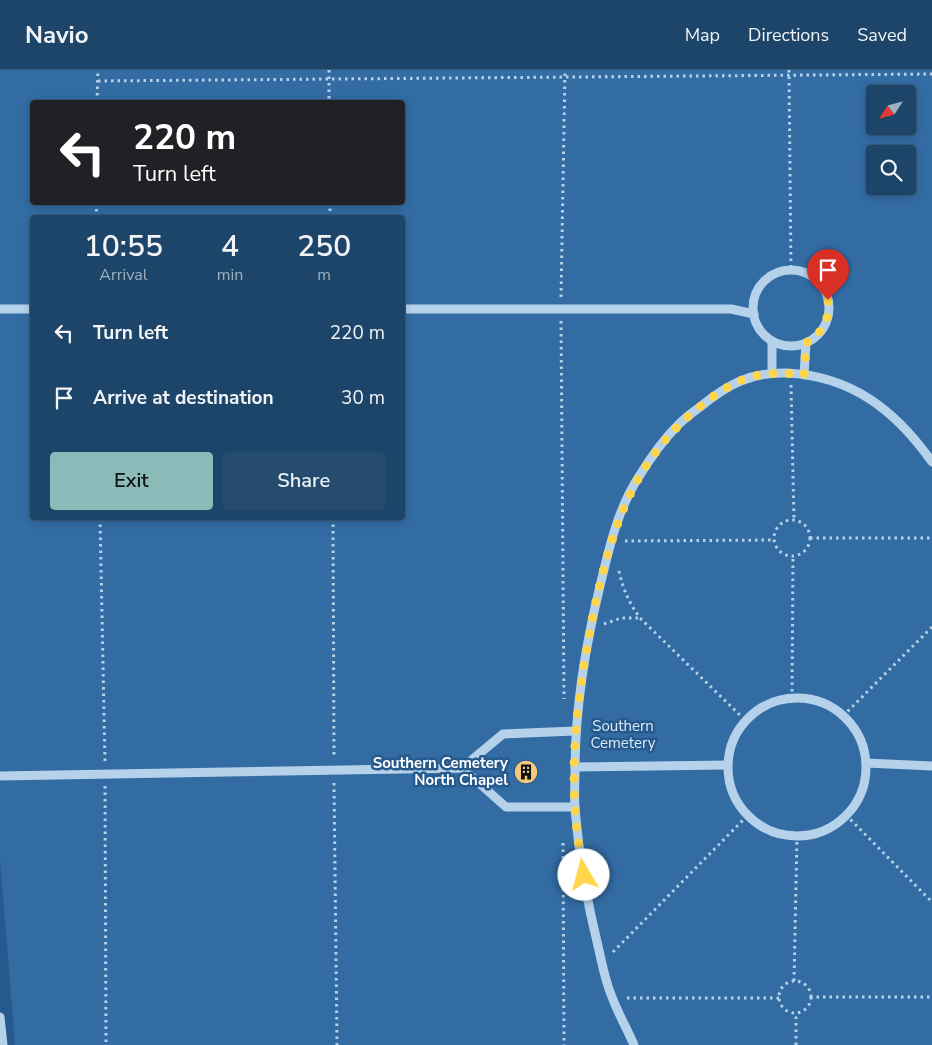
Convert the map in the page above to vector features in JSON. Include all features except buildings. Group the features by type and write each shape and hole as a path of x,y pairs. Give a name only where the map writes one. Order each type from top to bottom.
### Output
{"street":[{"path":"791,270 804,272 815,278 824,288 828,300 829,314 825,326 817,336 806,343 794,346 772,341 763,334 754,314 754,301 758,289 767,279 778,272 791,270"},
{"path":"0,309 30,309"},
{"path":"405,309 732,309 754,314"},
{"path":"772,341 772,373"},
{"path":"804,375 806,343"},
{"path":"634,1045 612,998 589,912 575,807 575,731 581,677 606,560 616,523 636,480 678,424 728,386 759,374 772,373 816,377 857,391 874,401 892,416 911,435 932,462"},
{"path":"792,698 806,698 820,702 832,707 844,716 859,738 864,750 866,763 865,778 861,792 855,804 846,815 832,826 815,833 798,836 779,834 762,826 748,815 732,792 728,765 730,749 736,734 746,720 759,709 774,701 792,698"},
{"path":"0,776 462,768 503,734 575,731"},
{"path":"866,763 932,766"},
{"path":"575,766 728,765"},
{"path":"462,768 506,807 575,807"},
{"path":"0,1017 3,1045"}],"path":[{"path":"97,100 98,70"},
{"path":"329,70 329,100"},
{"path":"564,702 560,310 565,70"},
{"path":"789,70 791,270"},
{"path":"98,81 932,74"},
{"path":"791,374 794,520"},
{"path":"789,520 794,520 799,521 807,528 810,538 807,548 798,555 793,556 778,550 774,534 779,525 789,520"},
{"path":"810,538 932,538"},
{"path":"611,542 774,540"},
{"path":"792,698 793,556"},
{"path":"606,560 618,565 622,586 630,604 640,618 746,720"},
{"path":"590,630 621,618 640,618"},
{"path":"844,716 932,627"},
{"path":"602,964 748,815"},
{"path":"846,815 932,902"},
{"path":"794,982 798,836"},
{"path":"564,837 564,1045"},
{"path":"789,982 804,984 810,997 808,1006 801,1012 796,1013 791,1013 782,1007 779,998 782,988 789,982"},
{"path":"810,997 932,997"},
{"path":"612,998 779,998"},
{"path":"796,1013 796,1045"}],"green space":[{"name":"Southern Cemetery","path":"0,70 932,70 932,1045 15,1045 0,858"}],"place":[{"name":"Southern Cemetery North Chapel","path":"526,772"}],"route":[{"path":"584,875 575,807 575,731 581,677 595,606 616,523 636,480 678,424 728,386 747,378 759,374 772,373 804,375 806,343 817,336 825,326 829,314 828,300"}]}
